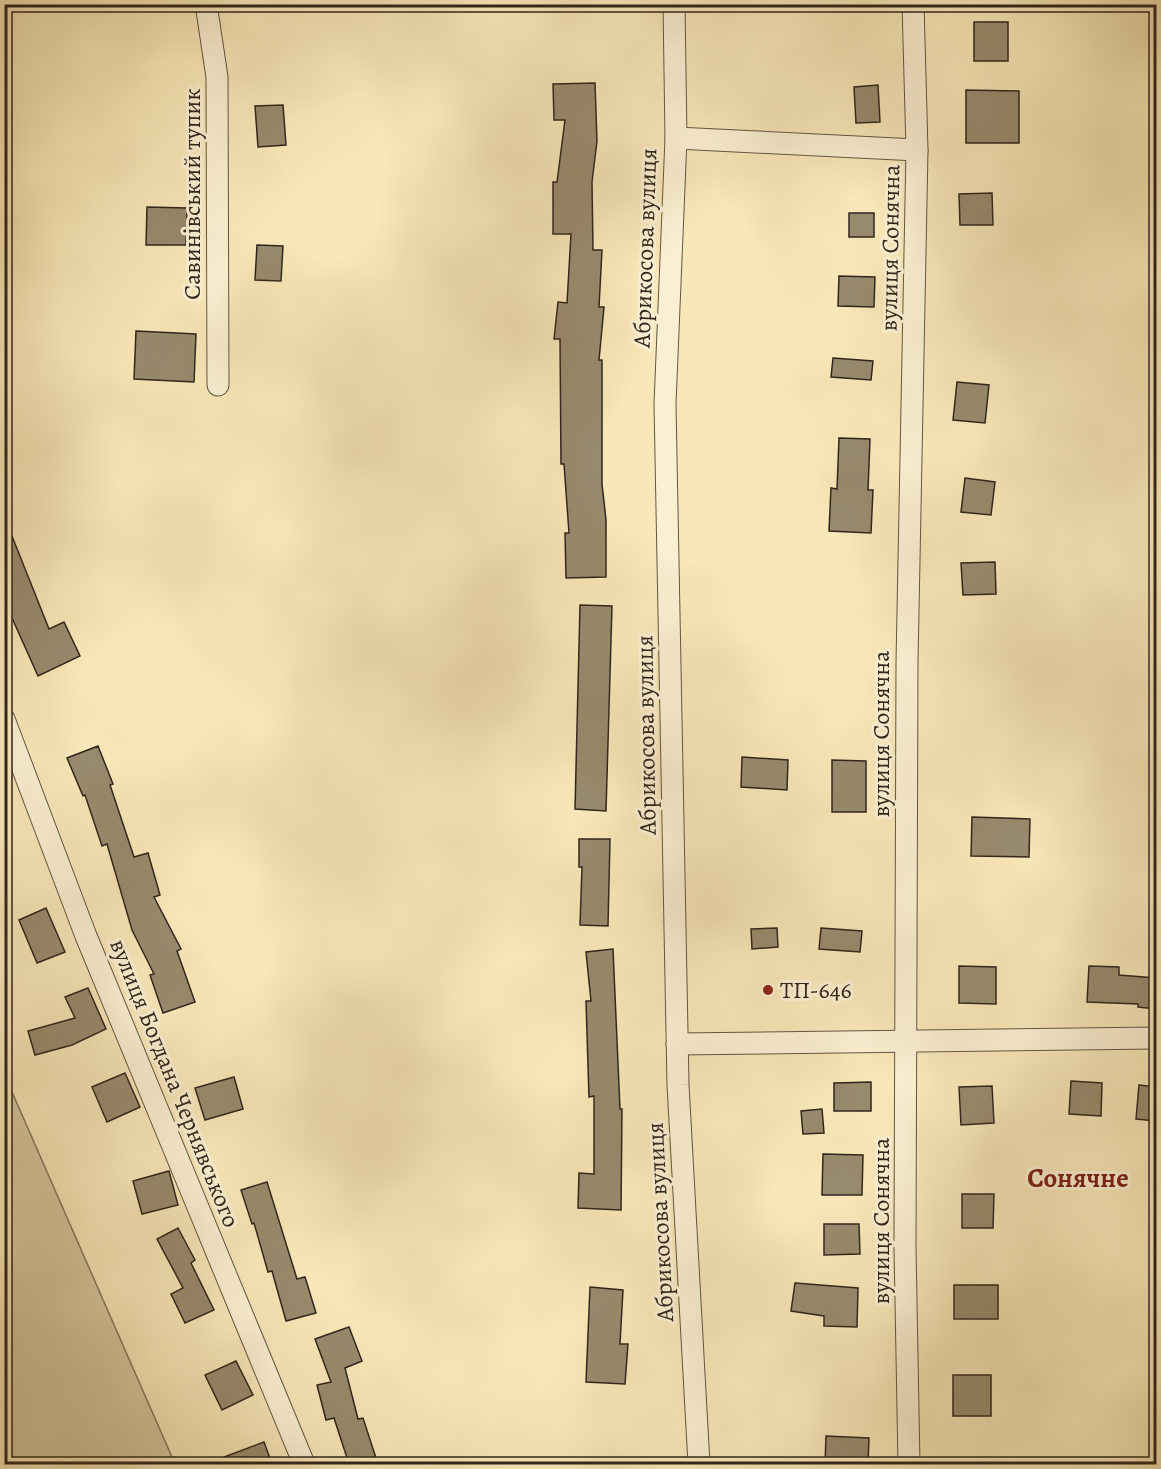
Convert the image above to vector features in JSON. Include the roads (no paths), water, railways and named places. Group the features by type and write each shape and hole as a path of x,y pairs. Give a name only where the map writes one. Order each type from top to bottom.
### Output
{"street":[{"name":"Савинівський тупик","path":"206,4 217,77 218,385"},
{"name":"Абрикосова вулиця","path":"674,4 676,138 668,274 665,404 677,1044 699,1464"},
{"name":"вулиця Сонячна","path":"909,1464 906,1041 907,663 917,150 914,4"},
{"path":"676,138 917,150"},
{"name":"вулиця Богдана Чернявського","path":"4,719 86,936 304,1464"},
{"path":"677,1044 1156,1038"}],"place":[{"name":"ТП-646","path":"768,990"}],"district":[{"name":"Сонячне","path":"1078,1178"}]}
